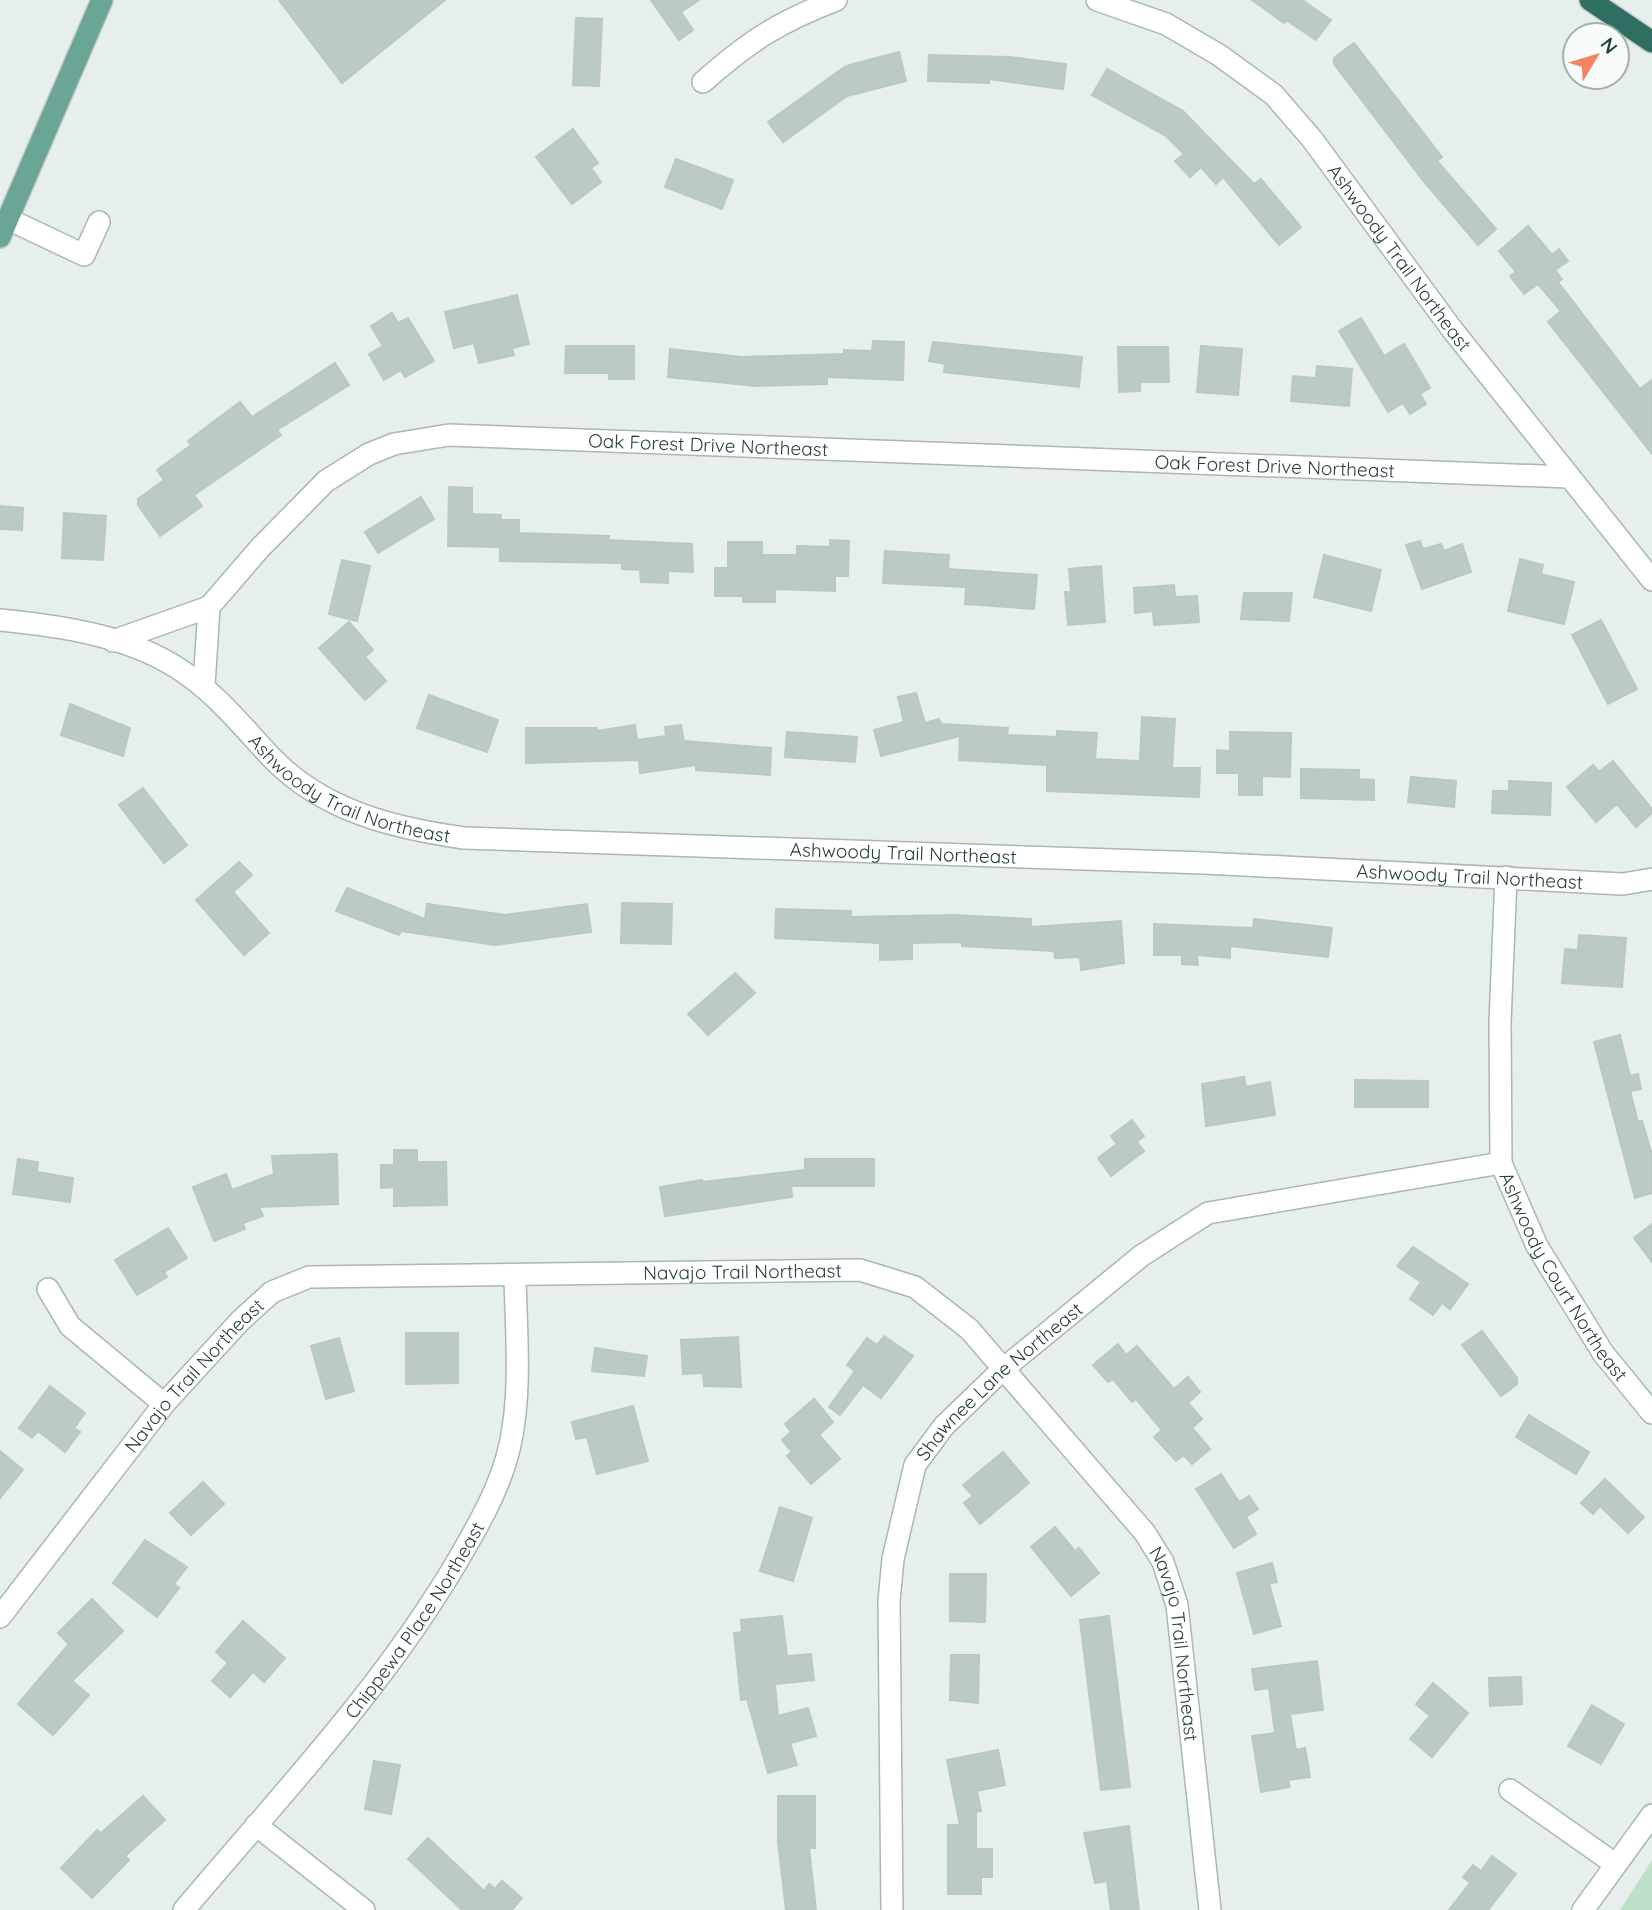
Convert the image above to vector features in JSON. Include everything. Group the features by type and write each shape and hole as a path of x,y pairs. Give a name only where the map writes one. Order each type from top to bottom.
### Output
{"highway":[{"path":"1590,0 1652,41"}],"main road":[{"path":"4,228 102,0"}],"street":[{"path":"704,82 739,51 787,19 836,0"},
{"name":"Ashwoody Trail Northeast","path":"1097,0 1166,24 1219,55 1274,95 1312,139 1451,328 1652,580"},
{"path":"4,228 84,255 99,222"},
{"name":"Oak Forest Drive Northeast","path":"209,607 260,548 326,481 369,454 394,444 449,435 1568,477"},
{"path":"0,620 95,634 149,653 204,686 209,607 113,640"},
{"name":"Ashwoody Trail Northeast","path":"204,686 273,759 301,783 329,801 368,818 410,830 451,836 1205,863 1623,884 1652,879"},
{"name":"Ashwoody Court Northeast","path":"1506,877 1500,1022 1501,1163 1537,1246 1603,1353 1652,1413"},
{"name":"Shawnee Lane Northeast","path":"892,1910 889,1601 893,1559 915,1465 944,1426 1002,1370 1141,1255 1208,1213 1501,1163"},
{"name":"Navajo Trail Northeast","path":"0,1617 164,1404 240,1321 272,1292 309,1277 860,1270 915,1287 969,1329 1145,1533 1163,1562 1177,1605 1210,1910"},
{"name":"Chippewa Place Northeast","path":"184,1910 398,1656 432,1605 492,1499 510,1448 518,1404 515,1276"},
{"path":"48,1289 70,1326 164,1404"},
{"path":"1510,1790 1615,1864"},
{"path":"1583,1910 1652,1815"},
{"path":"256,1825 364,1910"}],"green space":[{"path":"1652,1860 1652,1910 1620,1910"}],"building":[{"path":"279,0 445,0 342,83"},
{"path":"651,0 699,0 681,12 693,30 679,40"},
{"path":"1252,0 1302,0 1331,20 1316,40 1286,20 1284,23"},
{"path":"576,18 602,19 599,86 573,85"},
{"path":"1354,43 1442,157 1437,161 1496,229 1478,245 1422,179 1334,64 1334,58"},
{"path":"899,52 906,81 847,96 783,142 768,122 846,66"},
{"path":"929,55 1010,57 1066,64 1063,89 989,79 989,83 928,81"},
{"path":"1107,69 1183,111 1254,184 1261,179 1301,227 1279,245 1223,177 1216,184 1201,167 1190,177 1175,161 1184,154 1166,136 1092,95"},
{"path":"573,129 598,163 591,168 601,182 572,204 536,157"},
{"path":"676,159 733,180 722,209 665,187"},
{"path":"1528,226 1552,255 1559,249 1568,261 1555,270 1562,279 1558,282 1640,389 1652,380 1652,454 1548,322 1561,311 1538,284 1524,294 1510,276 1516,272 1499,251"},
{"path":"517,295 529,344 512,348 514,355 479,363 474,343 454,348 445,312"},
{"path":"392,313 398,323 408,318 434,361 405,377 401,370 384,380 369,354 383,346 371,326"},
{"path":"1361,318 1384,356 1404,344 1430,388 1420,394 1426,404 1410,414 1403,403 1388,412 1339,331"},
{"path":"873,341 904,342 903,380 827,377 827,384 756,386 668,377 670,349 742,357 844,354 844,350 872,351"},
{"path":"933,342 1082,357 1079,387 944,372 945,364 929,361"},
{"path":"566,346 634,346 634,379 609,379 609,373 565,373"},
{"path":"1201,346 1242,349 1238,395 1197,392"},
{"path":"1118,347 1168,347 1169,382 1140,382 1140,391 1119,392"},
{"path":"335,363 349,385 277,430 281,435 194,495 202,506 160,536 138,505 138,499 164,480 157,470 191,445 188,441 240,402 252,417"},
{"path":"1317,366 1352,369 1349,406 1291,401 1293,376 1316,378"},
{"path":"449,487 472,488 472,514 501,515 500,520 519,520 519,533 609,536 608,540 692,544 693,572 668,571 668,583 641,582 640,570 622,569 622,563 500,561 500,547 448,546"},
{"path":"421,497 434,519 378,553 365,532"},
{"path":"0,506 23,508 22,530 0,529"},
{"path":"64,513 106,516 103,560 62,558"},
{"path":"830,540 849,541 848,576 835,576 835,591 775,589 775,602 743,602 743,596 715,596 715,568 728,568 728,542 762,542 762,555 797,555 797,546 830,547"},
{"path":"1420,541 1423,549 1441,544 1444,551 1462,544 1471,572 1422,589 1406,545"},
{"path":"885,551 949,555 948,569 1037,575 1034,609 965,604 966,587 883,583"},
{"path":"1324,555 1381,570 1371,611 1314,597"},
{"path":"1520,559 1543,565 1541,574 1574,582 1564,624 1508,611"},
{"path":"342,560 370,566 357,621 329,614"},
{"path":"1101,566 1105,622 1068,625 1065,592 1071,592 1069,569"},
{"path":"1174,585 1175,597 1197,596 1199,622 1154,625 1153,611 1135,613 1134,588"},
{"path":"1244,593 1292,593 1289,621 1241,619"},
{"path":"1601,620 1637,689 1608,704 1572,635"},
{"path":"349,622 373,650 365,657 386,681 365,700 319,648"},
{"path":"916,693 925,723 939,719 941,724 1008,728 1007,735 1057,737 1057,731 1097,733 1095,759 1140,761 1142,717 1175,719 1172,768 1200,768 1199,797 1047,791 1047,765 959,760 960,736 881,756 874,730 904,722 898,697"},
{"path":"429,695 498,720 487,752 417,728"},
{"path":"70,704 130,728 123,756 61,735"},
{"path":"635,725 637,740 666,736 665,727 681,725 684,741 771,748 770,775 696,770 696,765 640,773 639,760 526,763 526,728 597,728 597,731"},
{"path":"787,732 857,737 855,762 785,757"},
{"path":"1230,732 1291,733 1290,777 1262,776 1262,795 1239,795 1239,773 1217,773 1217,750 1230,751"},
{"path":"1613,761 1652,809 1652,813 1636,827 1617,804 1596,822 1567,787 1593,765 1599,772"},
{"path":"1301,769 1359,770 1359,779 1374,780 1374,800 1301,798"},
{"path":"1411,777 1456,781 1454,807 1408,802"},
{"path":"1509,781 1551,783 1550,815 1492,813 1493,791 1509,791"},
{"path":"143,788 187,845 164,863 119,805"},
{"path":"239,862 252,875 233,892 269,933 244,955 196,900"},
{"path":"347,888 425,919 427,904 505,915 587,904 591,932 495,945 401,931 399,935 336,911"},
{"path":"622,903 672,904 671,944 621,943"},
{"path":"776,909 851,911 851,917 953,915 1031,919 1031,927 1121,921 1124,963 1081,970 1080,957 1055,958 1054,951 962,946 962,942 912,943 912,959 880,960 880,943 775,938"},
{"path":"1254,919 1332,928 1328,957 1230,946 1230,958 1197,955 1198,965 1182,964 1182,955 1154,955 1154,924 1253,928"},
{"path":"1579,935 1626,938 1622,987 1562,983 1565,949 1578,950"},
{"path":"735,973 755,993 708,1035 688,1014"},
{"path":"1620,1035 1630,1076 1638,1074 1641,1089 1630,1091 1638,1122 1642,1121 1652,1155 1652,1193 1635,1198 1594,1042"},
{"path":"1244,1077 1246,1087 1270,1082 1275,1115 1206,1126 1202,1084"},
{"path":"1355,1080 1428,1081 1428,1107 1355,1107"},
{"path":"1132,1120 1144,1136 1137,1142 1144,1151 1111,1176 1098,1158 1117,1144 1111,1136"},
{"path":"394,1150 417,1150 417,1162 446,1162 447,1205 394,1206 394,1187 381,1188 381,1165 394,1165"},
{"path":"337,1154 338,1204 259,1207 263,1216 243,1223 245,1229 214,1241 193,1187 226,1174 232,1190 274,1174 272,1156"},
{"path":"18,1159 38,1162 37,1172 73,1178 70,1202 13,1194"},
{"path":"805,1159 874,1159 874,1186 791,1186 792,1197 665,1216 660,1187 805,1170"},
{"path":"1652,1224 1652,1262 1634,1238"},
{"path":"168,1228 187,1258 164,1272 167,1277 137,1295 115,1260"},
{"path":"1413,1247 1468,1284 1450,1309 1442,1303 1433,1315 1410,1299 1421,1282 1397,1266"},
{"path":"1482,1331 1517,1378 1517,1384 1501,1396 1462,1345"},
{"path":"406,1333 458,1333 458,1383 406,1384"},
{"path":"884,1336 913,1356 881,1398 863,1385 840,1415 829,1407 855,1371 847,1365 867,1338 877,1345"},
{"path":"738,1337 741,1387 704,1386 703,1373 683,1374 681,1340"},
{"path":"339,1338 354,1391 326,1399 311,1346"},
{"path":"1118,1344 1126,1355 1137,1346 1174,1389 1188,1377 1200,1392 1188,1403 1202,1419 1192,1428 1210,1449 1192,1464 1184,1455 1176,1461 1154,1437 1162,1430 1136,1399 1132,1402 1113,1379 1108,1382 1093,1365"},
{"path":"595,1348 647,1356 644,1376 592,1371"},
{"path":"50,1386 85,1413 74,1428 80,1432 65,1452 38,1431 32,1438 19,1428"},
{"path":"814,1399 833,1422 819,1435 840,1459 811,1484 787,1456 792,1452 782,1440 791,1432 785,1424"},
{"path":"633,1406 648,1461 597,1474 587,1437 576,1439 572,1422"},
{"path":"1529,1415 1589,1452 1576,1474 1516,1437"},
{"path":"0,1451 23,1470 0,1498"},
{"path":"1003,1452 1029,1483 980,1524 964,1503 973,1496 963,1485"},
{"path":"1221,1474 1239,1502 1249,1496 1258,1509 1246,1517 1256,1534 1234,1548 1196,1489"},
{"path":"1605,1479 1644,1517 1628,1533 1600,1506 1593,1514 1581,1503"},
{"path":"203,1482 224,1504 191,1535 170,1513"},
{"path":"780,1507 812,1518 793,1581 760,1571"},
{"path":"1055,1527 1075,1551 1079,1548 1099,1573 1071,1596 1031,1547"},
{"path":"145,1540 187,1567 174,1584 179,1588 157,1617 113,1583"},
{"path":"1272,1563 1277,1582 1269,1584 1281,1626 1254,1634 1237,1573"},
{"path":"950,1574 986,1574 985,1622 950,1621"},
{"path":"92,1599 123,1631 72,1681 89,1695 53,1735 18,1704 69,1644 58,1633"},
{"path":"782,1616 787,1656 811,1654 814,1680 775,1684 778,1716 808,1708 816,1736 790,1743 797,1765 768,1773 747,1699 741,1700 734,1633 742,1632 741,1620"},
{"path":"1109,1616 1130,1787 1101,1790 1080,1620"},
{"path":"243,1621 285,1658 264,1682 253,1672 230,1697 212,1681 228,1663 216,1652"},
{"path":"951,1655 979,1655 978,1703 950,1700"},
{"path":"1317,1661 1323,1710 1290,1714 1296,1750 1305,1748 1310,1777 1288,1780 1290,1787 1261,1792 1252,1736 1275,1733 1269,1688 1255,1690 1252,1669"},
{"path":"1521,1677 1522,1704 1490,1706 1489,1678"},
{"path":"1433,1683 1468,1713 1432,1757 1410,1739 1430,1716 1416,1704"},
{"path":"1592,1705 1624,1724 1601,1764 1568,1746"},
{"path":"998,1750 1005,1785 977,1791 981,1811 976,1812 976,1849 992,1849 992,1877 981,1877 981,1894 948,1894 948,1825 960,1825 947,1760"},
{"path":"374,1761 400,1765 391,1814 365,1809"},
{"path":"143,1796 165,1820 125,1856 129,1860 92,1898 61,1868 97,1830 101,1833"},
{"path":"778,1796 815,1796 815,1848 809,1848 816,1910 786,1910 778,1842"},
{"path":"1129,1826 1139,1910 1111,1910 1107,1881 1095,1883 1084,1833"},
{"path":"428,1838 484,1891 489,1884 495,1889 502,1881 522,1898 512,1910 462,1910 408,1859"},
{"path":"1492,1856 1516,1874 1488,1910 1449,1910 1470,1883 1463,1877 1473,1865 1481,1871"}]}
